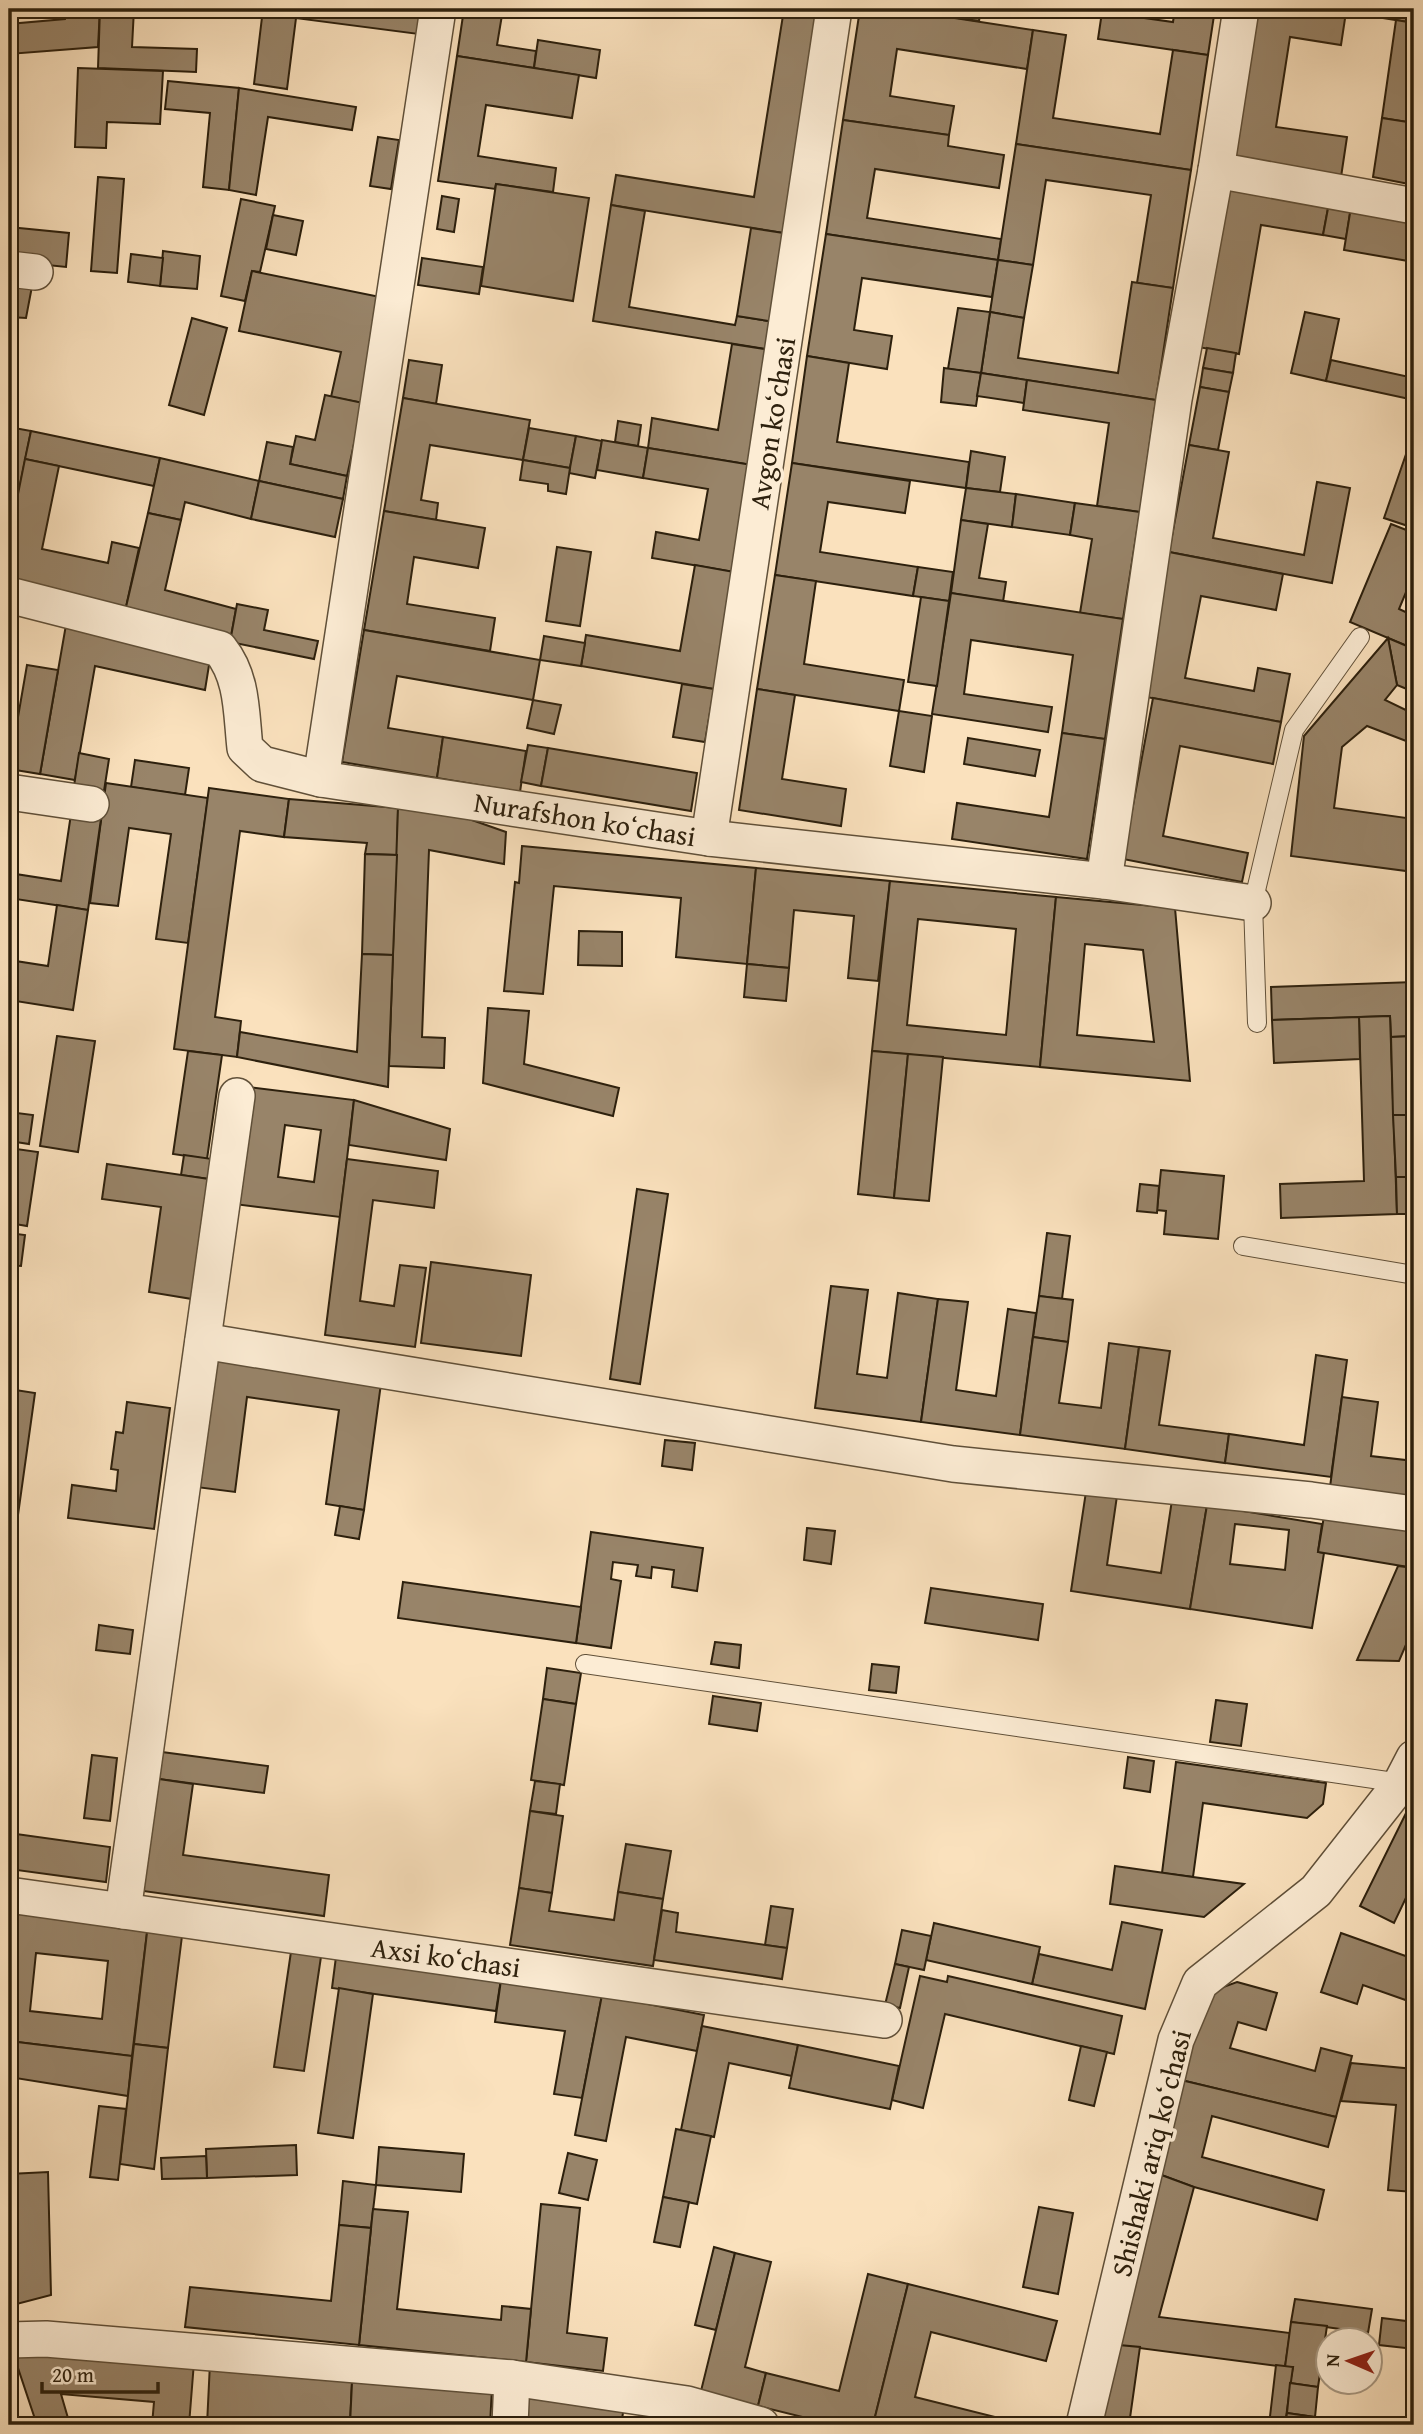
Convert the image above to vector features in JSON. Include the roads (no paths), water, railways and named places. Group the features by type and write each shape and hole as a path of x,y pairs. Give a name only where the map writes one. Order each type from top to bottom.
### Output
{"street":[{"path":"321,779 438,9"},
{"name":"Avgon koʻchasi","path":"709,838 834,9"},
{"path":"1104,881 1174,399 1216,170 1241,9"},
{"path":"1216,170 1414,206"},
{"name":"Nurafshon koʻchasi","path":"9,596 220,649 231,662 239,683 245,748 262,764 321,779 709,838 1104,881 1253,903"},
{"path":"9,792 91,804"},
{"path":"123,1911 237,1096"},
{"path":"203,1341 953,1464 1311,1500 1414,1514"},
{"name":"Shishaki ariq koʻchasi","path":"1084,2425 1176,2039 1200,1983 1316,1891 1408,1771"},
{"name":"Axsi koʻchasi","path":"9,1899 16,1896 884,2020"},
{"path":"9,2340 46,2339 512,2378 687,2404 761,2425"},
{"path":"510,2425 512,2378"}],"lane":[{"path":"1257,1023 1253,903 1294,730 1360,637"},
{"path":"1243,1246 1414,1275"},
{"path":"585,1664 1408,1771"}]}
